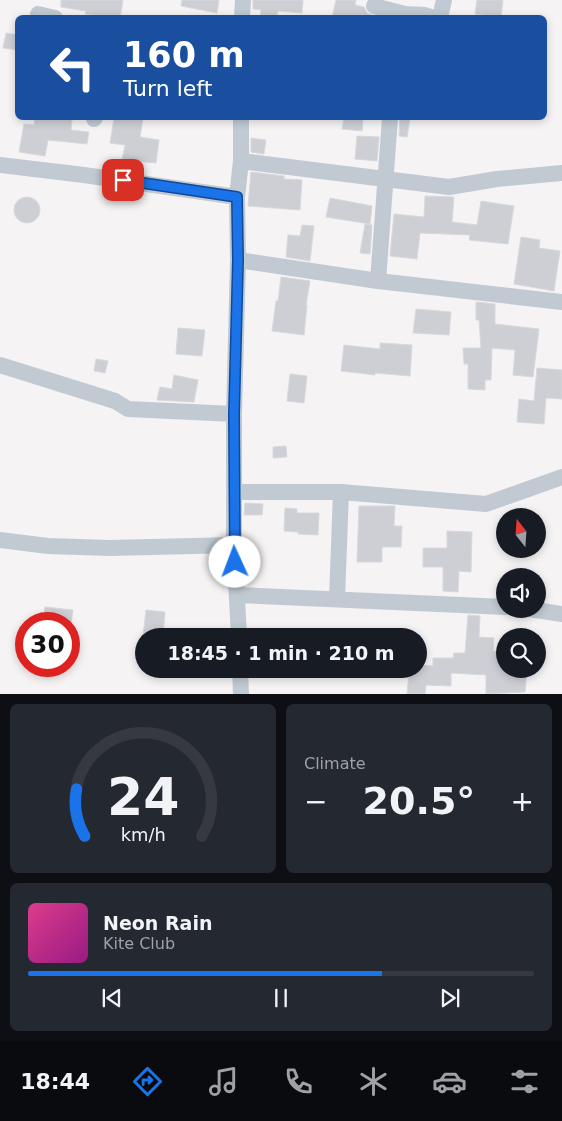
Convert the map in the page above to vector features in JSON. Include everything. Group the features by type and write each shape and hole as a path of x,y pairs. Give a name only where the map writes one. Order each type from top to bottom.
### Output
{"street":[{"path":"242,15 243,0"},
{"path":"441,15 444,0"},
{"path":"374,6 405,14 425,15"},
{"path":"38,14 42,15"},
{"path":"239,628 234,545 234,414 238,260 237,197 241,161 241,120"},
{"path":"378,281 390,120"},
{"path":"241,161 448,187 497,179 562,173"},
{"path":"0,165 237,197"},
{"path":"238,260 378,281 562,302"},
{"path":"0,365 115,401 128,409 234,414"},
{"path":"235,492 341,492 486,504 562,477"},
{"path":"337,599 341,492"},
{"path":"0,540 57,546 110,548 234,545"},
{"path":"237,595 496,607"},
{"path":"546,612 562,614"},
{"path":"240,678 241,694"}],"building":[{"path":"61,0 123,0 120,15 85,14 86,11 61,7"},
{"path":"182,0 219,0 217,13 181,6"},
{"path":"253,0 303,0 302,13 278,11 277,15 260,15 261,10 253,9"},
{"path":"336,0 356,0 355,5 364,7 367,13 372,15 333,15"},
{"path":"477,0 503,0 501,15 475,14"},
{"path":"6,33 15,34 15,50 3,48"},
{"path":"35,120 72,120 71,130 89,132 87,144 48,140 45,156 19,152 24,124 34,125"},
{"path":"114,120 143,120 140,137 159,140 156,163 122,160 125,145 110,143"},
{"path":"344,120 363,120 362,131 342,129"},
{"path":"400,120 410,120 407,137 399,136"},
{"path":"357,136 379,137 377,161 355,159"},
{"path":"251,138 266,140 264,154 251,152"},
{"path":"251,172 284,176 284,179 302,180 300,210 248,206"},
{"path":"425,196 454,197 452,222 477,225 481,201 514,206 508,244 469,240 470,235 420,233 417,259 390,256 394,214 424,217"},
{"path":"27,197 36,201 40,210 36,219 27,223 18,219 14,210 18,201"},
{"path":"330,198 372,206 370,224 326,217"},
{"path":"365,224 372,225 370,254 360,253"},
{"path":"302,225 314,226 310,261 286,257 288,235 300,236"},
{"path":"521,237 540,240 539,248 560,251 554,291 514,284"},
{"path":"281,277 310,281 304,335 272,331"},
{"path":"476,302 495,304 495,324 539,329 533,377 513,375 515,350 492,348 491,380 485,380 485,390 468,389 468,364 464,364 463,348 481,348 479,320 476,320"},
{"path":"416,309 451,312 449,335 413,333"},
{"path":"178,328 205,330 202,356 176,354"},
{"path":"380,343 412,345 410,376 375,373 375,375 341,371 344,345 380,349"},
{"path":"96,359 108,361 105,373 94,371"},
{"path":"537,368 562,370 562,399 546,398 544,424 517,422 519,399 534,401"},
{"path":"290,374 307,376 304,403 287,401"},
{"path":"174,375 198,380 194,402 157,400 160,387 172,389"},
{"path":"286,446 287,457 273,458 273,447"},
{"path":"245,503 263,504 262,515 244,515"},
{"path":"359,506 395,506 394,526 402,526 401,547 382,547 382,562 357,562"},
{"path":"285,508 297,509 297,513 319,513 318,535 284,531"},
{"path":"447,531 472,532 471,572 459,571 458,592 443,591 443,567 423,567 423,548 447,548"},
{"path":"45,607 73,610 73,612 44,612"},
{"path":"146,610 165,612 164,628 144,628"},
{"path":"468,615 480,616 479,637 494,638 493,651 496,651 496,678 526,678 525,692 486,694 486,675 451,673 451,686 426,685 425,694 407,694 409,678 427,678 427,666 433,666 433,658 453,658 454,653 465,653"}],"route":[{"path":"123,180 237,197 238,260 234,414 235,562"}]}
